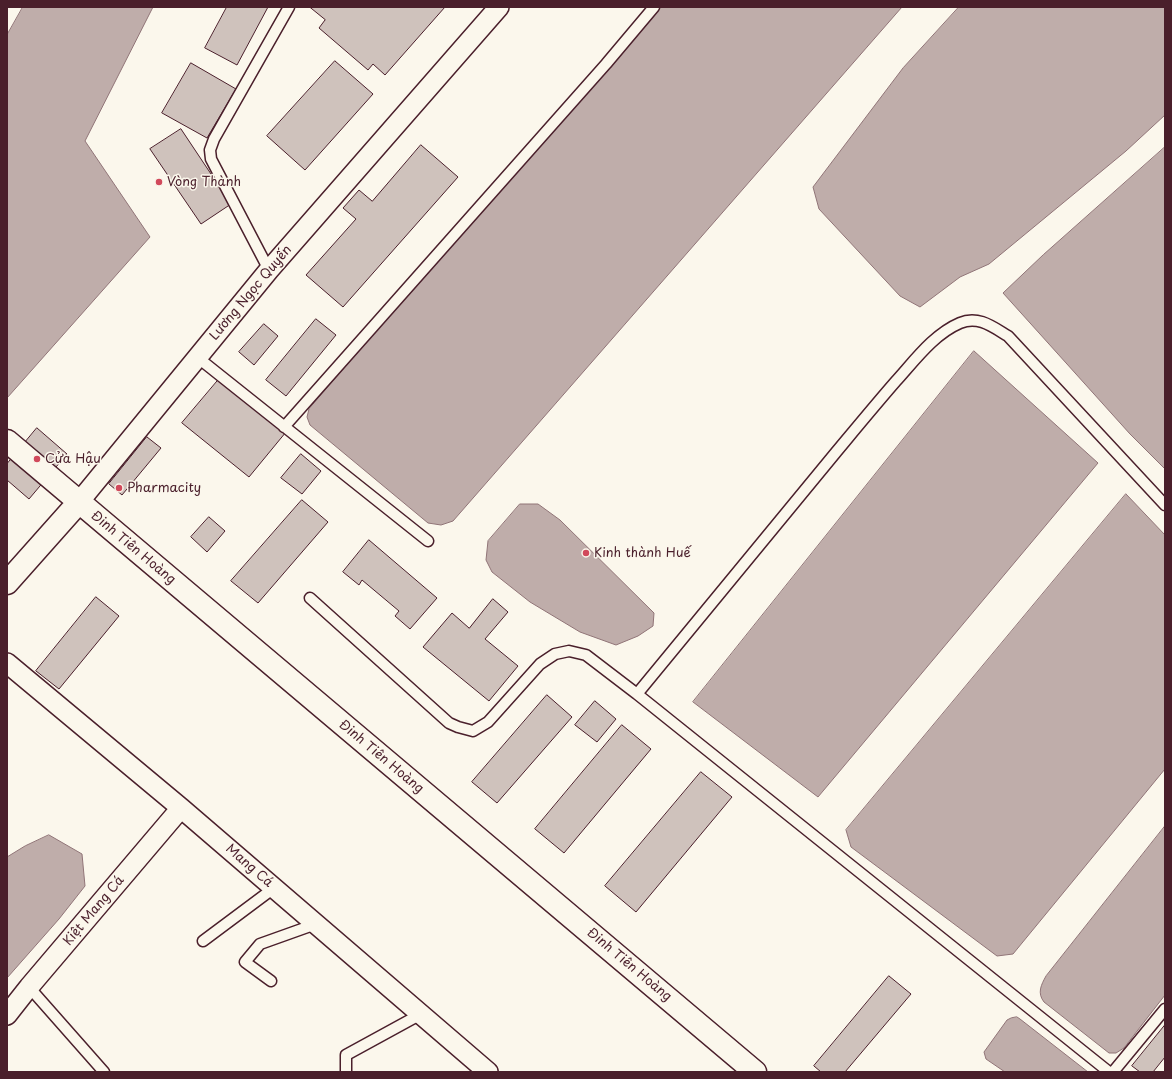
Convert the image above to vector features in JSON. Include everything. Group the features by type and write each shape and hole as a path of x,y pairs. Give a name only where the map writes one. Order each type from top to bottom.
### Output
{"main road":[{"name":"Đinh Tiên Hoàng","path":"7,441 755,1072"},
{"name":"Lương Ngọc Quyến","path":"7,582 79,502"}],"street":[{"name":"Lương Ngọc Quyến","path":"79,502 269,270 499,7"},
{"name":"Mang Cá","path":"7,662 181,808 488,1072"},
{"name":"Kiệt Mang Cá","path":"7,1015 181,808"}],"lane":[{"path":"269,270 211,159 210,150 214,139 290,7"},
{"path":"284,427 606,64 654,7"},
{"path":"637,694 910,365 929,344 948,329 962,322 977,320 989,324 1008,336 1165,505"},
{"path":"197,357 428,540"},
{"path":"310,598 449,723 474,731 488,722 540,664 555,654 569,651 586,655 637,694 1109,1072"},
{"path":"202,942 274,888"},
{"path":"271,981 245,962 260,944 316,924"},
{"path":"29,987 104,1072"},
{"path":"1113,1072 1165,1009"},
{"path":"346,1072 346,1055 421,1014"}],"shaded area":[{"path":"23,7 153,7 85,141 150,237 7,398 7,35"},
{"path":"656,7 902,7 453,521 441,525 428,523 310,425 307,417 309,409"},
{"path":"959,7 1165,7 1165,115 1126,151 989,264 960,277 920,307 900,296 819,209 813,187 903,68"},
{"path":"1165,147 1165,469 1130,434 1003,293 1043,255"},
{"path":"974,351 1098,463 818,797 693,702"},
{"path":"1126,494 1165,535 1165,769 1013,954 997,956 851,847 846,830"},
{"path":"520,504 538,504 560,520 654,613 653,626 638,636 616,645 580,632 530,602 492,572 486,560 488,541"},
{"path":"1165,826 1165,995 1124,1048 1116,1053 1109,1053 1044,1002 1040,989 1046,976"},
{"path":"49,835 82,854 85,886 59,919 7,978 7,857 25,846"},
{"path":"1017,1017 1088,1072 1005,1072 986,1059 984,1052 1007,1020"}],"building":[{"path":"227,7 268,7 237,65 205,48"},
{"path":"310,7 445,7 385,75 373,64 368,70 319,28 325,20"},
{"path":"335,61 373,94 305,170 267,136"},
{"path":"191,63 236,89 207,138 162,113"},
{"path":"181,129 231,204 201,224 150,149"},
{"path":"421,145 458,177 343,307 306,275 356,219 343,208 359,190 372,201"},
{"path":"316,319 336,335 286,396 266,380"},
{"path":"264,324 278,336 254,365 239,352"},
{"path":"220,378 286,432 249,477 182,423"},
{"name":"Cửa Hậu","path":"37,428 67,454 29,499 7,480 7,464"},
{"path":"147,437 161,448 122,495 109,484"},
{"path":"301,454 321,471 302,494 281,478"},
{"path":"302,500 328,522 258,603 231,581"},
{"path":"209,517 225,531 207,552 191,537"},
{"path":"369,540 437,598 410,629 395,616 399,611 362,580 359,585 343,572"},
{"path":"96,597 119,616 59,689 36,671"},
{"path":"493,599 508,612 485,639 518,666 489,701 423,647 452,613 469,628"},
{"path":"547,695 572,717 497,803 472,782"},
{"path":"595,701 616,719 597,742 575,725"},
{"path":"622,725 651,749 564,853 535,829"},
{"path":"701,772 732,797 636,912 605,886"},
{"path":"889,976 911,994 845,1072 821,1072 814,1066"},
{"path":"1165,1025 1165,1057 1153,1072 1140,1072 1132,1066"}],"place":[{"name":"Vòng Thành","path":"159,182"},
{"name":"Cửa Hậu","path":"37,459"},
{"name":"Pharmacity","path":"119,488"},
{"name":"Kinh thành Huế","path":"586,553"}]}
